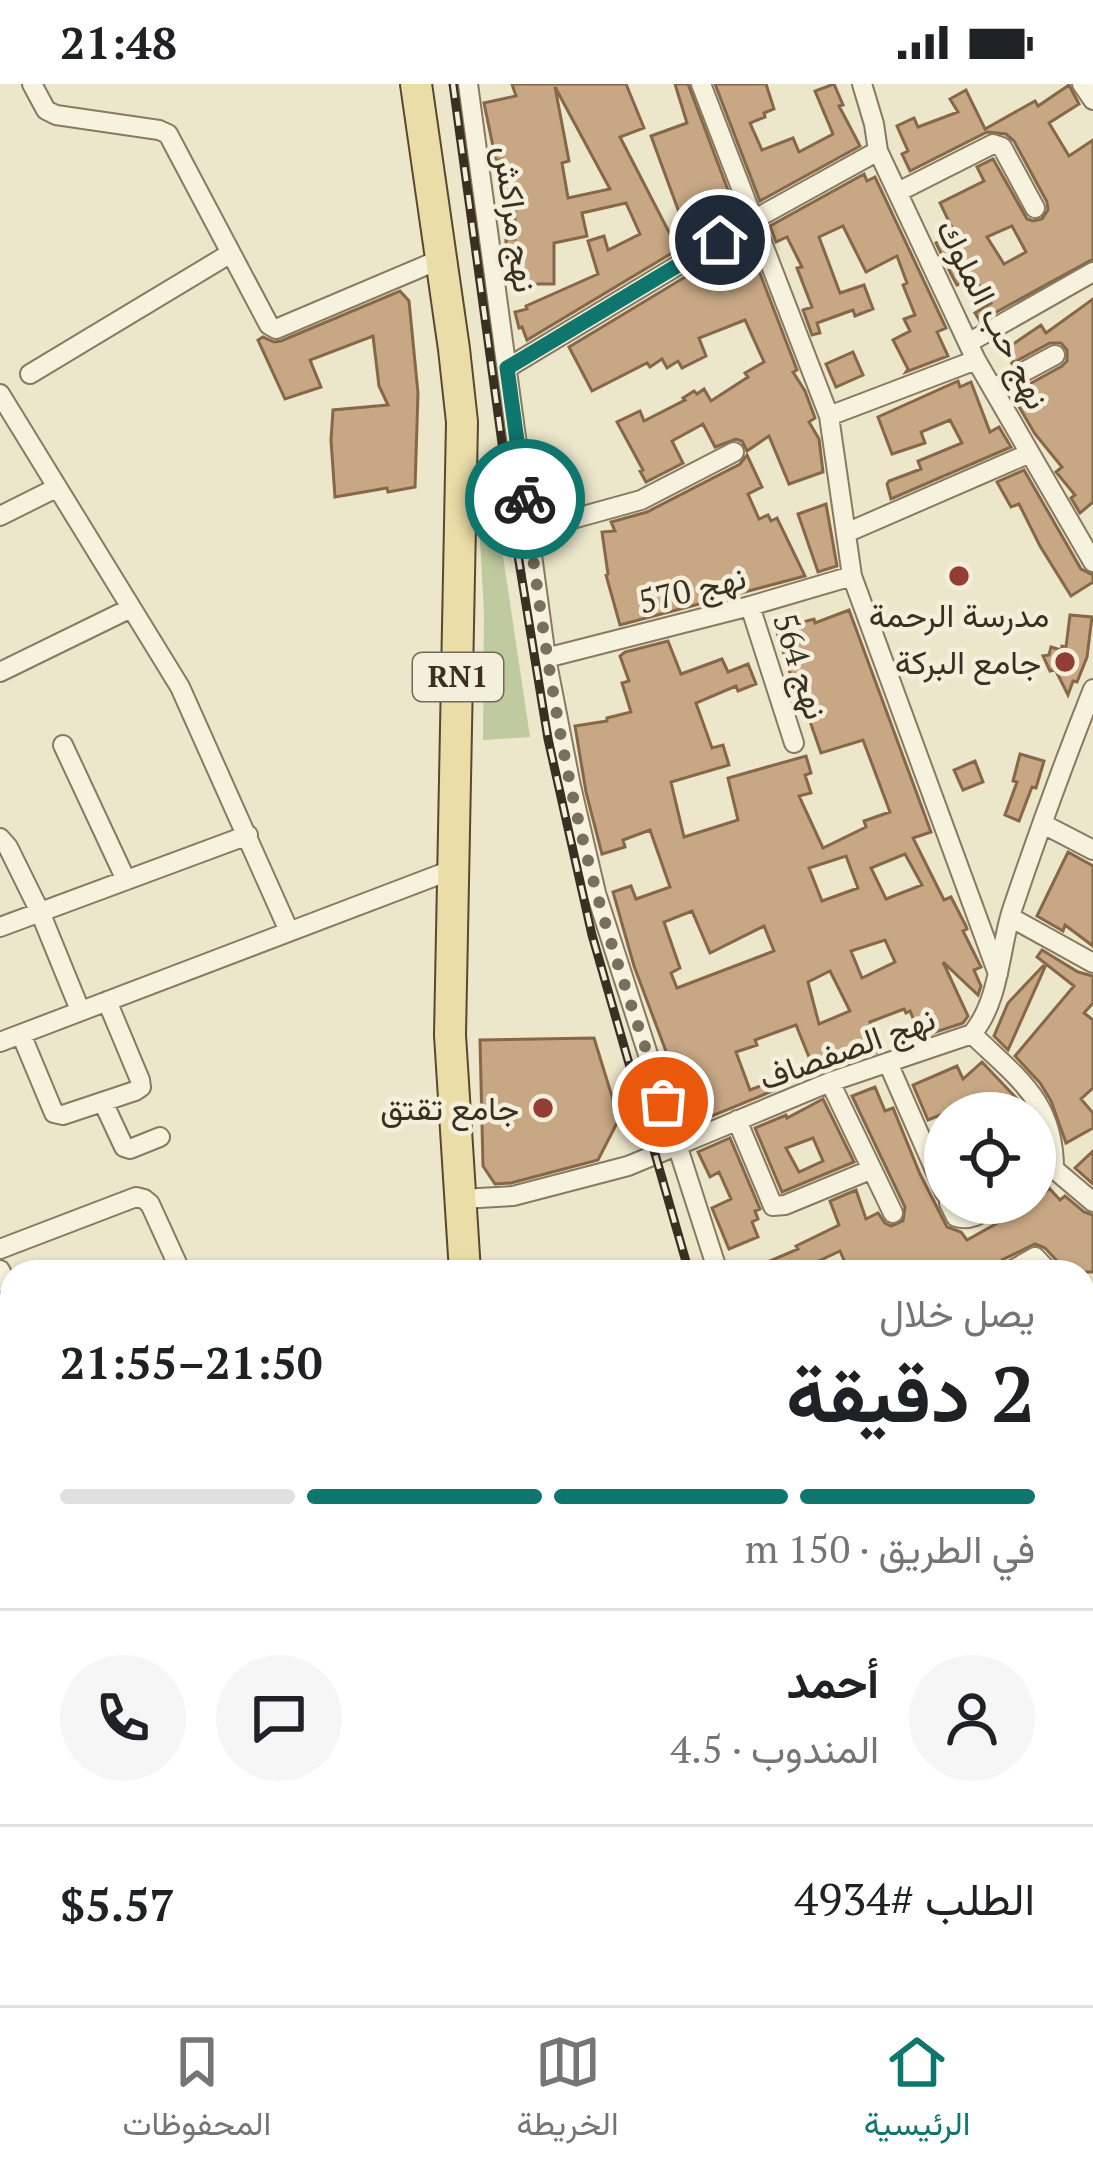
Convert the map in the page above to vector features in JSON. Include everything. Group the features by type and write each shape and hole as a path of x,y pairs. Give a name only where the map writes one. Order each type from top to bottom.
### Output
{"main road":[{"name":"RN1","path":"416,84 462,422 450,955 464,1260"}],"street":[{"path":"32,84 46,110 56,116 168,134 269,325 276,329 442,259"},
{"name":"نهج مراكش","path":"467,84 546,658 571,786 596,893 714,1260"},
{"path":"701,84 829,416 852,576 998,974"},
{"name":"نهج حب الملوك","path":"862,84 878,151 972,351 1093,562"},
{"path":"1082,84 1093,100"},
{"path":"898,192 993,144 1002,147 1035,208"},
{"path":"507,368 878,151"},
{"path":"30,374 231,253"},
{"path":"829,416 972,351 1093,272"},
{"path":"994,388 1055,355"},
{"path":"0,394 180,688 289,931"},
{"path":"529,531 641,500 734,452"},
{"path":"846,533 1030,453"},
{"path":"0,516 56,488"},
{"name":"نهج 570","path":"546,658 852,576"},
{"name":"نهج 564","path":"750,606 794,743"},
{"path":"0,672 131,608"},
{"name":"نهج الصفصاف","path":"461,1199 513,1196 614,1170 830,1082 971,1034 982,1019 998,974 1010,917 1093,689"},
{"path":"63,745 126,880"},
{"path":"1043,824 1093,850"},
{"path":"0,927 248,835"},
{"path":"0,838 40,913 80,1010"},
{"path":"0,1042 454,869"},
{"path":"1010,917 1093,963"},
{"path":"21,1034 54,1113 63,1115 103,1102 141,1087 107,1001"},
{"path":"971,1034 1030,1092"},
{"path":"888,1064 924,1145"},
{"path":"830,1082 893,1213"},
{"path":"103,1102 124,1147 160,1138"},
{"path":"737,1120 773,1206 870,1170"},
{"path":"1056,1171 1093,1202"},
{"path":"0,1249 136,1197 150,1204 176,1260"}],"green space":[{"path":"476,467 490,469 530,737 483,740 484,613"}],"building":[{"path":"512,84 626,84 644,128 620,137 673,240 687,234 651,136 687,123 675,84 688,84 737,214 527,340 515,312 598,274 588,241 604,236 608,250 640,234 626,203 582,213 587,236 554,243 554,284 516,284 516,263 506,263 506,239 515,239 515,210 505,211 502,189 511,188 503,159 496,161 484,103 516,96","holes":["555,87 610,189 568,198 562,163 569,161"]},
{"path":"715,84 766,84 774,109 750,123 762,150 793,138 799,152 833,134 815,91 834,84 843,105 839,106 860,146 760,201"},
{"path":"1069,85 1079,104 1049,123 1069,156 1093,140 1093,259 980,321 975,313 991,303 974,277 957,285 936,243 955,234 940,203 984,181 977,167 993,159 1027,219 1042,219 1047,202 1006,134 987,132 910,171 902,154 908,151 897,126 914,118 918,127 958,112 950,99 966,90 985,129 1035,101 1038,106","holes":["1012,226 1026,252 1004,264 987,237"]},
{"path":"864,174 867,181 875,177 946,328 937,332 948,356 906,372 893,340 910,331 904,319 915,315 897,256 866,272 843,226 819,237 840,293 864,285 873,309 855,316 853,310 817,323 820,333 812,335 803,310 812,307 797,268 802,267 787,237 776,242 770,226"},
{"path":"751,250 797,370 793,372 815,418 809,422 819,439 823,472 789,484 769,436 747,451 736,439 715,447 703,424 672,441 683,463 646,482 617,422 640,411 644,421 694,391 704,389 711,401 748,377 745,373 764,362 745,320 699,338 706,356 682,368 678,361 667,368 662,359 592,391 569,347 700,268 704,276"},
{"path":"400,291 409,301 418,393 415,487 335,497 333,410 388,405 379,386 373,336 310,360 321,387 285,399 258,340 281,341"},
{"path":"1093,299 1093,502 1080,513 1071,498 1075,495 1056,472 1062,467 1014,398 1026,391 1024,387 1062,366 1067,350 1061,343 1050,343 1011,364 1006,349 1041,325 1046,333"},
{"path":"853,352 863,375 836,387 826,364"},
{"path":"958,381 960,387 971,382 990,432 999,427 1011,447 891,499 889,481 921,469 918,461 962,443 950,420 921,432 925,443 892,454 878,417"},
{"path":"747,455 762,487 748,494 759,519 777,518 805,576 620,625 606,575 602,532 615,531 611,522 647,512 740,464"},
{"path":"1024,470 1081,569 1093,575 1093,582 1071,596 1019,504 1011,507 997,482"},
{"path":"826,504 837,566 818,572 798,514"},
{"path":"849,610 931,832 913,838 944,900 951,897 966,926 963,931 981,967 974,970 981,986 978,995 943,962 968,1016 963,1023 921,1037 910,1011 904,1009 870,1022 880,1051 827,1067 823,1057 811,1062 796,1025 755,1040 757,1045 736,1052 750,1090 771,1082 775,1090 707,1118 703,1105 688,1110 634,966 613,892 631,886 636,899 670,887 650,830 623,840 625,847 602,854 575,726 631,712 622,683 629,681 620,656 625,652 668,641 681,674 722,659 728,672 748,664 756,684 738,691 736,686 696,703 712,748 723,745 729,765 671,782 684,837 738,820 728,778 806,756 811,793 799,796 823,848 866,827 864,821 890,812 863,740 821,753 806,710 802,711 776,629 814,619 815,623","holes":["905,854 922,885 886,899 871,868","846,856 858,888 822,901 809,868","692,911 710,953 764,926 774,951 677,988 671,973 680,968 664,922","885,940 895,962 862,978 851,951","830,971 850,1011 819,1024 808,982"]},
{"path":"1070,615 1092,617 1087,657 1068,695 1043,656 1049,655 1051,647 1066,647"},
{"path":"1020,754 1044,761 1019,821 1005,815 1017,782 1013,781"},
{"path":"975,761 983,782 963,790 954,770"},
{"path":"1068,852 1093,866 1093,946 1065,925 1063,931 1037,916"},
{"path":"1042,950 1093,976 1093,1003 1084,1013 1093,1020 1093,1088 1081,1099 1093,1113 1093,1128 1066,1143 1056,1115 1056,1092 1046,1092 1015,1056 1074,986 1037,957"},
{"path":"1043,966 1008,1050 994,1036 1008,1003"},
{"path":"594,1038 619,1119 598,1160 495,1184 483,1166 480,1040"},
{"path":"982,1062 1010,1092 924,1092 924,1111 913,1085 957,1066 963,1079"},
{"path":"875,1087 885,1111 893,1108 924,1182 924,1224 945,1224 967,1240 996,1224 1056,1224 1056,1196 1060,1200 1065,1196 1093,1215 1093,1260 1056,1260 1035,1244 1002,1260 844,1260 840,1251 821,1260 772,1260 839,1225 830,1201 856,1190 866,1219 878,1213 891,1226 903,1221 905,1207 852,1096"},
{"path":"823,1099 854,1162 782,1192 755,1128","holes":["813,1138 823,1161 799,1172 786,1148"]},
{"path":"730,1138 760,1209 752,1222 758,1237 729,1249 712,1208 731,1199 719,1172 710,1177 698,1152"},
{"path":"1093,1151 1093,1184 1075,1168"}],"railway":[{"path":"453,84 514,531 548,739 592,935 686,1260"}],"way so far":[{"path":"525,499 546,658 571,786 596,893 663,1102"}],"place":[{"name":"مدرسة الرحمة","path":"959,576"},
{"name":"جامع البركة","path":"1065,662"},
{"name":"جامع تقتق","path":"543,1108"}],"route":[{"path":"525,499 507,368 720,240"}]}
